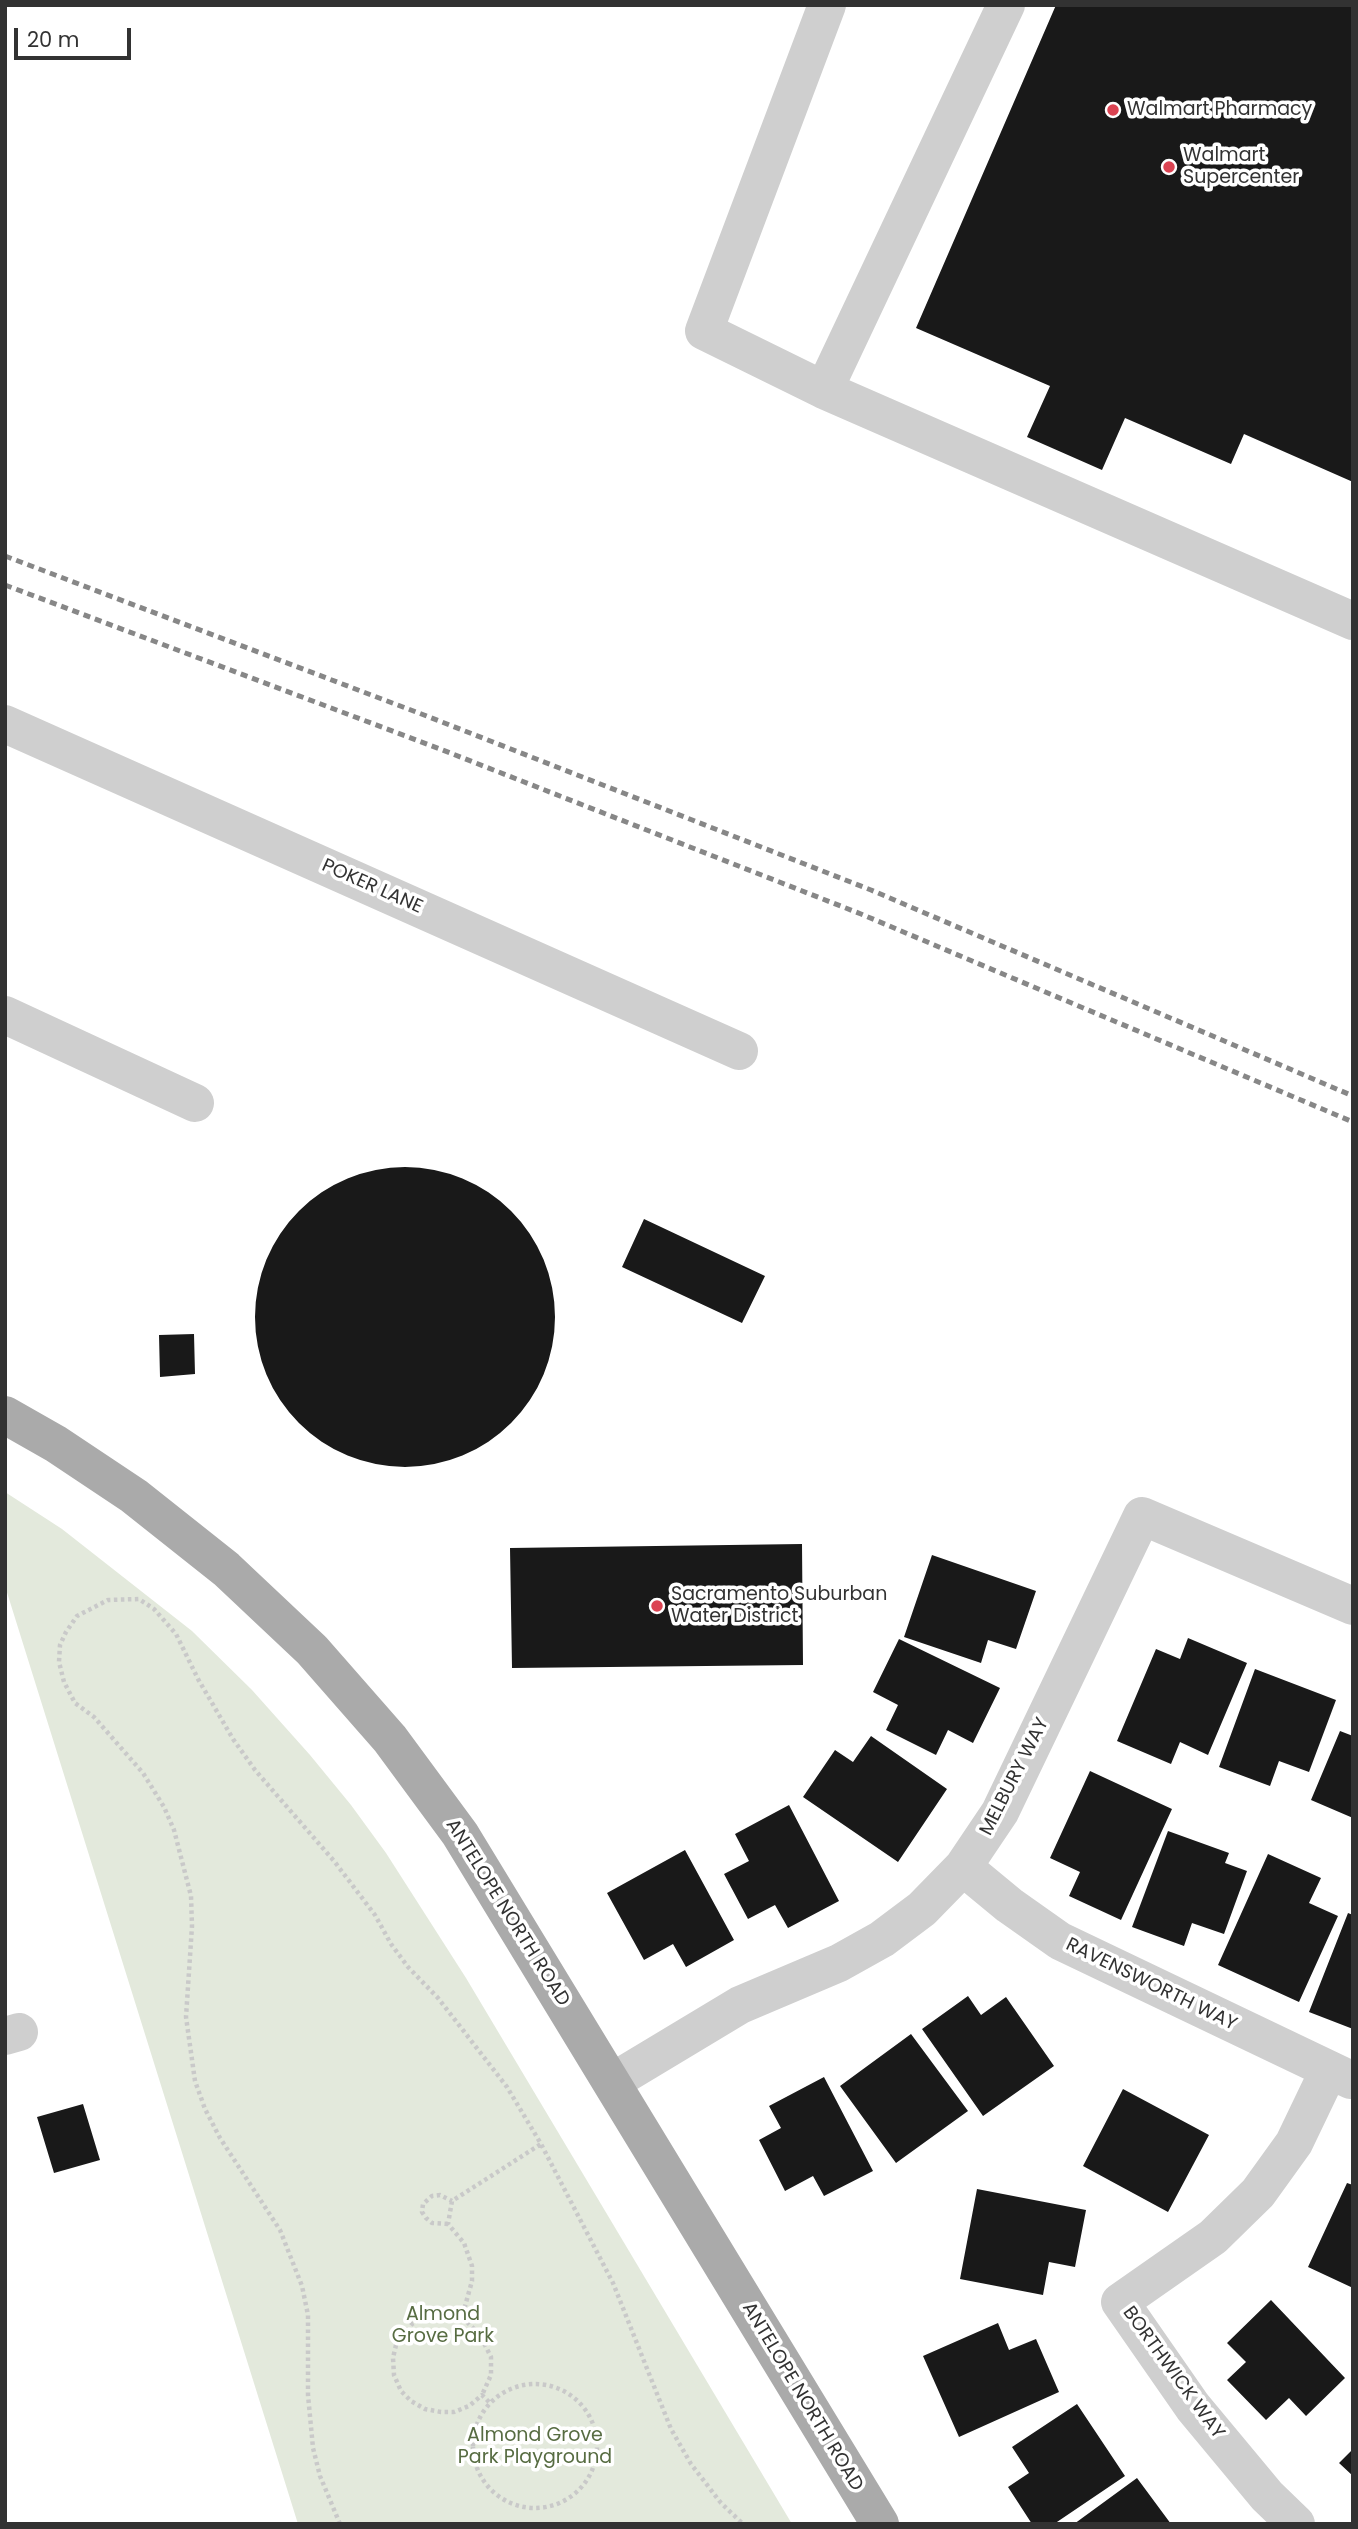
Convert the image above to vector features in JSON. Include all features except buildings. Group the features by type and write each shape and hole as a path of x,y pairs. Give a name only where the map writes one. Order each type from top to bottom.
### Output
{"main road":[{"name":"ANTELOPE NORTH ROAD","path":"5,1415 56,1444 134,1496 226,1569 312,1650 390,1739 460,1833 880,2524"}],"street":[{"path":"827,5 704,331 824,390 1353,621"},
{"path":"824,390 1006,5"},
{"name":"POKER LANE","path":"5,724 739,1051"},
{"path":"5,1015 195,1103"},
{"name":"MELBURY WAY","path":"612,2082 740,2005 839,1963 882,1939 922,1909 963,1867 1000,1812 1142,1516 1353,1606"},
{"name":"RAVENSWORTH WAY","path":"963,1867 1009,1905 1060,1941 1341,2076"},
{"name":"BORTHWICK WAY","path":"1296,2524 1268,2496 1193,2407 1120,2302 1213,2236 1258,2193 1341,2076"}],"path":[{"path":"340,2524 320,2476 313,2448 308,2395 308,2315 302,2286 280,2230 220,2138 195,2081 186,2017 192,1926 191,1896 183,1861 164,1807 143,1773 103,1726 75,1703 64,1682 59,1662 60,1645 77,1616 108,1600 139,1599 154,1609 176,1634 233,1740 255,1770 334,1861 408,1967 438,1998 507,2087 541,2144 613,2283 671,2429 691,2464 721,2503 743,2524"},
{"path":"448,2224 452,2201 541,2144"},
{"path":"452,2201 440,2195 432,2196 423,2204 422,2212 432,2222 448,2224 464,2243 472,2266 472,2281 462,2317"},
{"path":"436,2315 462,2317 480,2335 491,2357 491,2375 482,2395 469,2406 454,2412 425,2409 401,2391 394,2375 393,2358 396,2345 412,2324 436,2315"},
{"path":"530,2384 558,2389 589,2414 596,2441 593,2468 579,2492 555,2504 528,2507 505,2500 489,2486 480,2475 475,2452 477,2423 489,2402 512,2386 530,2384"},
{"path":"482,2395 489,2402"}],"green space":[{"name":"Almond Grove Park","path":"5,1492 62,1529 192,1631 252,1690 351,1805 386,1853 466,1978 792,2524 298,2524 5,1586"}],"railway":[{"path":"5,556 424,715 871,890 1353,1096"},
{"path":"5,585 440,749 861,914 1353,1122"}],"place":[{"name":"Walmart Pharmacy","path":"1113,110"},
{"name":"Walmart Supercenter","path":"1169,167"},
{"name":"Sacramento Suburban Water District","path":"657,1606"}],"park label":[{"name":"Almond Grove Park Playground","path":"535,2447"}]}
